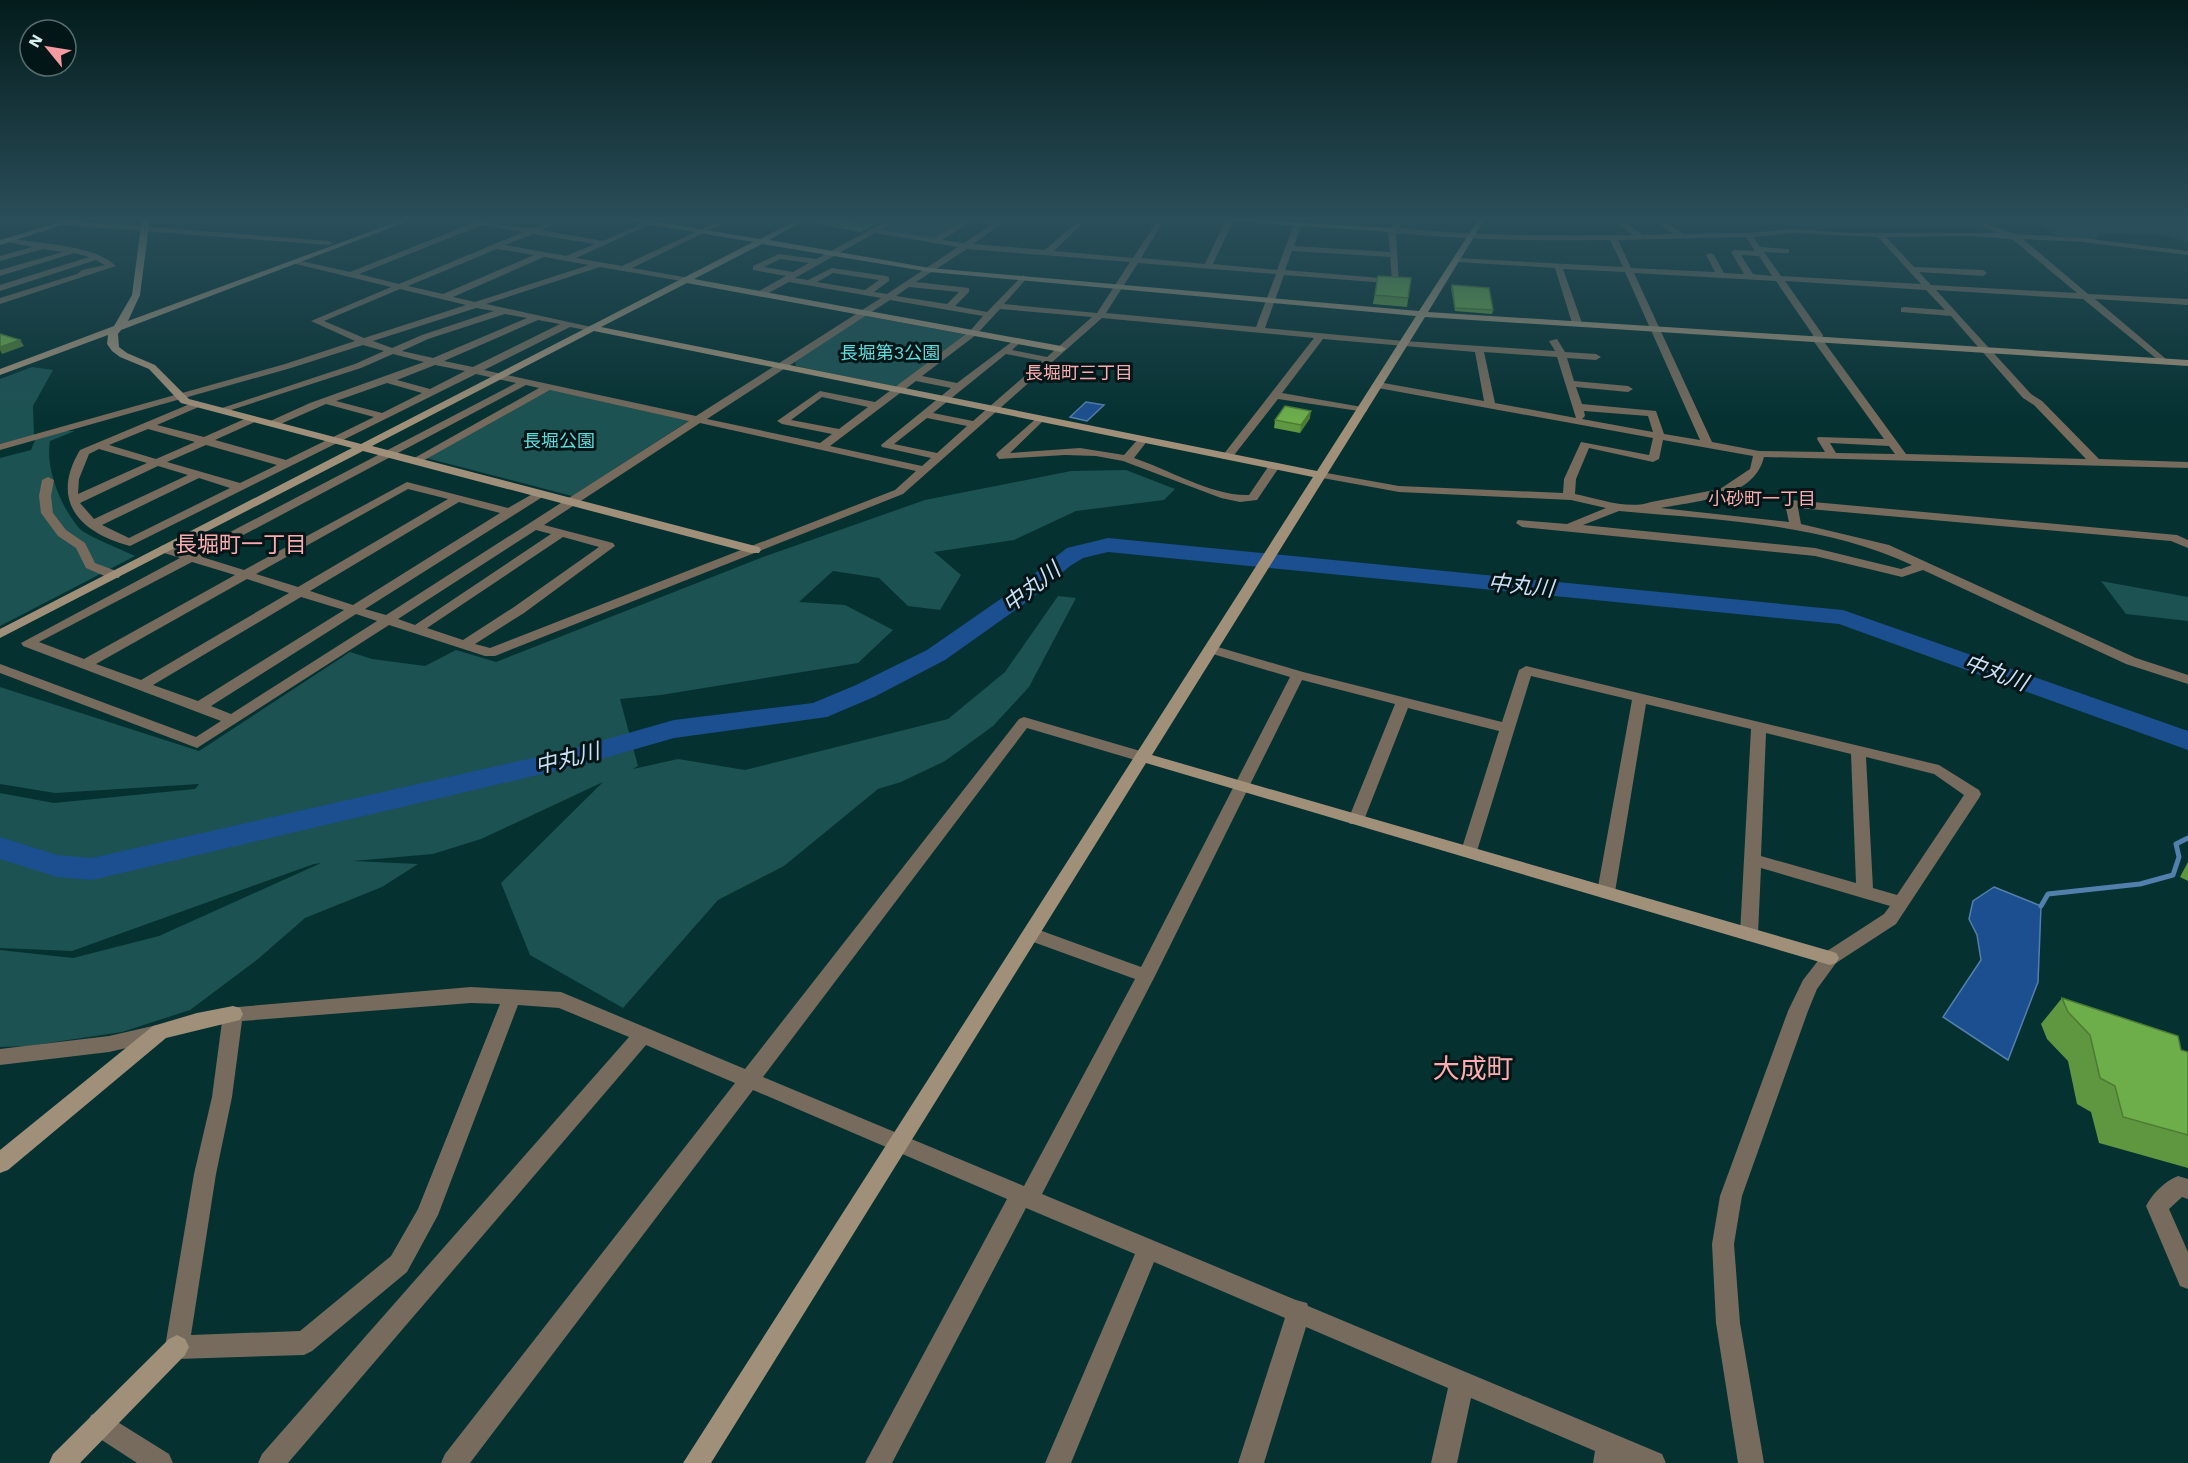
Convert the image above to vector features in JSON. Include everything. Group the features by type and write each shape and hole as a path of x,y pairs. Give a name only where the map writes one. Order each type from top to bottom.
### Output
{"street":[{"path":"0,301 50,285"},
{"path":"58,294 75,285"},
{"path":"137,285 136,295 122,323 113,334 114,350 155,368 178,397 196,404 755,550"},
{"path":"0,372 220,285"},
{"path":"0,364 231,285"},
{"path":"445,297 472,285"},
{"path":"0,447 365,342 537,285"},
{"path":"0,634 674,285"},
{"path":"713,285 1061,349"},
{"path":"760,294 776,285"},
{"path":"826,285 991,315"},
{"path":"866,293 877,285"},
{"path":"0,668 197,743 906,285"},
{"path":"920,285 966,290 949,308"},
{"path":"822,447 973,333 1017,285"},
{"path":"1101,285 1424,314 2188,363"},
{"path":"1260,330 1277,285"},
{"path":"696,1463 1442,285"},
{"path":"1564,285 1577,323"},
{"path":"1635,285 1708,445"},
{"path":"1783,285 1818,335 1817,339 1904,459"},
{"path":"1899,285 2188,302"},
{"path":"2071,285 2163,361"},
{"path":"924,470 501,375 433,362 365,342 316,321 399,286 537,318 1227,457 1398,489 1569,497 1618,507 1796,526 1868,543 2132,661 2188,680"},
{"path":"165,549 490,653 899,492 1100,315 1119,287"},
{"path":"1928,287 2027,396 2038,403 2095,462"},
{"path":"999,306 1404,344 1596,357"},
{"path":"1904,310 1953,313"},
{"path":"222,410 358,366 425,337 504,311"},
{"path":"272,424 325,401 433,362 537,318"},
{"path":"196,404 84,452 73,480 73,501 77,512 108,535 130,542 568,324"},
{"path":"1227,457 1320,336"},
{"path":"870,458 1017,341"},
{"path":"1554,341 1561,354 1582,421"},
{"path":"1479,349 1490,405"},
{"path":"1004,351 1049,360"},
{"path":"915,378 960,387"},
{"path":"385,380 432,392"},
{"path":"232,720 28,643 526,381"},
{"path":"1571,384 1628,389"},
{"path":"1378,385 1759,454 2188,465"},
{"path":"415,461 550,386"},
{"path":"841,433 782,421 820,394 878,406"},
{"path":"1274,395 1362,410"},
{"path":"325,401 382,416"},
{"path":"1569,497 1570,479 1585,444 1653,459 1659,435 1652,413 1577,406"},
{"path":"925,414 976,424"},
{"path":"73,501 253,419"},
{"path":"1039,419 1001,455 1004,457 1080,450 1127,459 1240,499 1253,498 1274,466"},
{"path":"147,425 287,464"},
{"path":"1833,456 1822,438 1891,443"},
{"path":"1127,459 1143,440"},
{"path":"886,445 939,457"},
{"path":"99,446 241,487"},
{"path":"1642,509 1724,492 1755,470 1759,454"},
{"path":"94,524 197,475"},
{"path":"48,480 45,496 47,513 62,532 81,546 90,565 114,575"},
{"path":"85,664 407,485 510,512"},
{"path":"199,707 540,494"},
{"path":"141,686 458,498"},
{"path":"1796,526 1791,504 2173,538 2188,544"},
{"path":"1568,527 1618,507"},
{"path":"1522,523 1815,552 1902,573 1923,566"},
{"path":"464,645 519,610 609,546 535,526"},
{"path":"417,629 561,533"},
{"path":"1211,649 1298,675 1506,728"},
{"path":"1469,851 1526,670 1939,770 1973,794 1890,919 1830,958 1810,986 1798,1011 1731,1196 1723,1244 1728,1323 1751,1463"},
{"path":"878,1463 1146,975 1298,675"},
{"path":"1606,892 1640,697"},
{"path":"1356,820 1403,703"},
{"path":"454,1463 1024,722 1830,958"},
{"path":"1749,934 1759,725"},
{"path":"1858,749 1865,892"},
{"path":"1753,860 1900,902"},
{"path":"1030,934 1146,975"},
{"path":"0,1057 108,1044 233,1014 459,995 561,1000 1462,1381 1607,1453 1653,1463"},
{"path":"177,1347 304,1342 399,1264 427,1215 511,999"},
{"path":"62,1463 177,1347 205,1174 222,1097 233,1014"},
{"path":"0,1163 160,1032"},
{"path":"271,1463 644,1034"},
{"path":"2188,1189 2178,1186 2157,1206 2188,1278"},
{"path":"1058,1463 1149,1248"},
{"path":"1251,1463 1299,1311"},
{"path":"1444,1463 1462,1381"},
{"path":"100,1424 160,1463"}],"green space":[{"name":"長堀第3公園","path":"865,316 965,336 900,385 894,386 796,366 795,361"},
{"path":"32,367 53,370 33,406 34,435 0,444 0,379"},
{"name":"長堀公園","path":"552,389 690,420 572,496 426,458"},
{"path":"60,431 75,431 50,441 49,452 56,487 73,520 84,532 135,556 0,626 0,458 31,450 35,440"},
{"path":"1126,470 1175,489 1164,500 1076,511 1014,540 934,552 961,575 940,610 908,606 879,578 833,571 799,602 845,605 893,630 858,663 661,695 620,699 638,766 633,769 678,759 745,770 948,719 1005,672 1058,596 1076,598 1029,687 993,726 945,761 901,782 878,789 784,866 718,900 623,1008 530,955 501,883 603,782 481,839 433,854 353,861 418,864 382,887 305,918 258,959 190,1010 122,1032 28,1046 0,1047 0,950 73,958 159,936 321,863 72,951 0,948 0,793 54,803 195,789 199,784 55,793 0,784 0,687 199,751 350,652 372,659 425,666 456,650 496,662 763,557 925,500 1071,471"},
{"path":"2101,581 2188,597 2188,621 2126,614"}],"water":[{"path":"1086,402 1104,405 1087,421 1070,417"},
{"path":"1994,887 2041,906 2038,982 2008,1060 1943,1017 1981,960 1977,935 1969,919 1973,901"}],"building":[{"path":"1377,285 1410,285 1408,298 1375,295"},
{"path":"1452,285 1489,288 1493,310 1455,308"},
{"path":"0,334 20,340 0,347"},
{"path":"1285,406 1311,411 1301,425 1275,420"},
{"path":"2062,998 2178,1036 2181,1050 2188,1052 2188,1135 2123,1117 2115,1086 2100,1078 2090,1035 2068,1012"}],"waterway":[{"name":"中丸川","path":"0,848 57,866 92,869 580,756 674,729 818,711 865,691 936,655 1023,594 1062,561 1075,553 1108,545 1843,617 2188,741"},
{"path":"2041,906 2048,894 2140,884 2173,875 2179,857 2176,844 2188,838"}],"district":[{"name":"長堀町三丁目","path":"1079,373"},
{"name":"小砂町一丁目","path":"1762,499"},
{"name":"長堀町一丁目","path":"241,544"},
{"name":"大成町","path":"1473,1069"}]}
